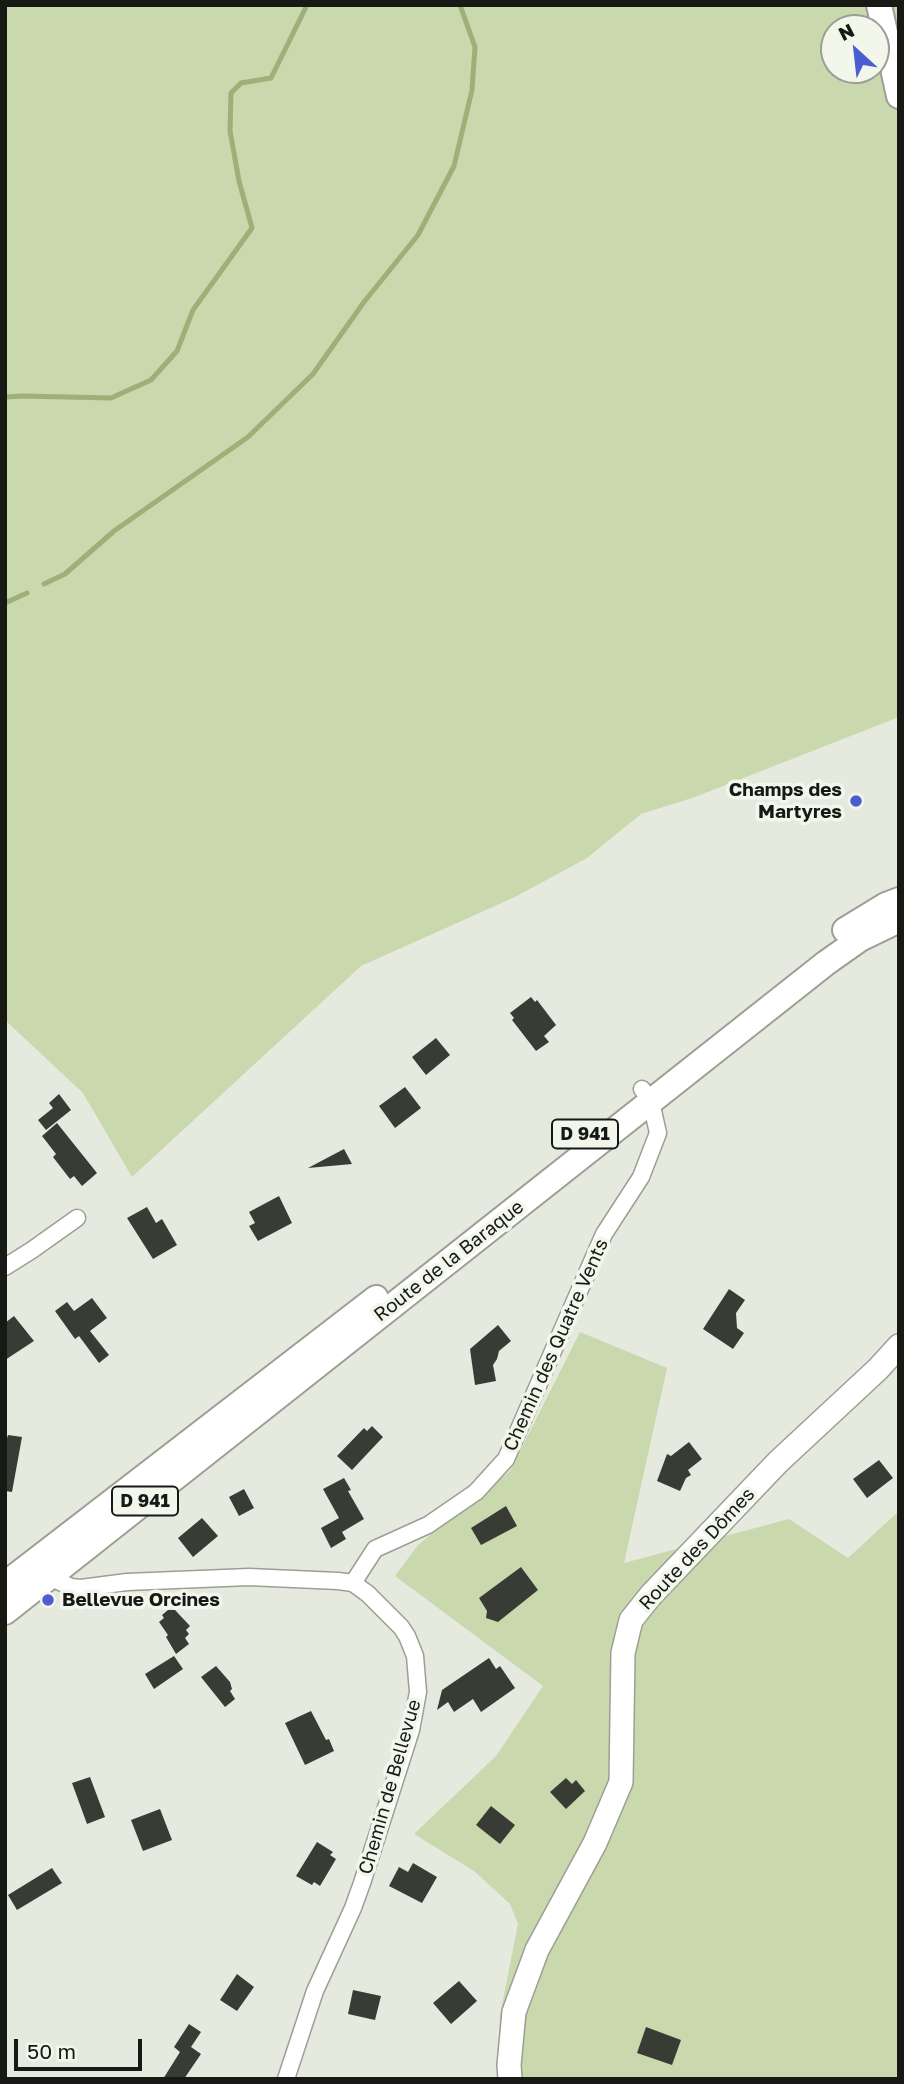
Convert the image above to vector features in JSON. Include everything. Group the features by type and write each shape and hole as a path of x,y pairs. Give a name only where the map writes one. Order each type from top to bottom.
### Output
{"main road":[{"path":"879,5 899,96"},
{"name":"Route de la Baraque","path":"646,1096 845,930 886,905 899,901"},
{"name":"Route de la Baraque","path":"5,1612 39,1571 277,1375 826,963 860,939 899,920"},
{"name":"Route de la Baraque","path":"5,1584 39,1571"}],"street":[{"name":"Chemin des Quatre Vents","path":"353,1583 375,1549 428,1525 475,1492 506,1459 604,1234 641,1177 658,1133 646,1096"},
{"path":"5,1267 77,1218"},
{"name":"Route des Dômes","path":"510,2079 514,2012 523,1987 537,1950 595,1843 621,1782 622,1653 631,1620 651,1595 778,1462 899,1346"},
{"path":"39,1571 71,1587 81,1588 127,1582 249,1577 353,1583"},
{"name":"Chemin de Bellevue","path":"286,2079 315,1991 362,1883 411,1730 418,1692 415,1656 401,1627 378,1603 353,1583"}],"green space":[{"path":"5,5 899,5 899,717 695,797 641,814 587,858 515,897 361,966 132,1177 83,1093 5,1020"},
{"path":"580,1332 667,1368 624,1563 789,1519 848,1558 899,1511 899,2079 499,2079 500,2015 518,1924 510,1904 474,1871 414,1834 496,1756 543,1686 395,1576 418,1545 510,1471"}],"building":[{"path":"531,997 535,1002 537,1000 556,1025 544,1036 549,1042 536,1051 512,1020 514,1018 510,1013"},
{"path":"436,1038 450,1055 426,1075 412,1057"},
{"path":"405,1087 421,1108 395,1128 379,1106"},
{"path":"59,1094 71,1110 46,1130 38,1120 53,1108 49,1103"},
{"path":"57,1123 97,1173 82,1186 74,1176 70,1179 53,1157 56,1154 42,1136"},
{"path":"344,1149 352,1164 308,1168"},
{"path":"279,1196 292,1223 258,1241 249,1226 255,1223 249,1212"},
{"path":"147,1207 156,1223 162,1219 177,1245 153,1259 127,1218"},
{"path":"729,1289 745,1300 736,1313 737,1328 744,1333 733,1349 703,1329"},
{"path":"92,1298 107,1318 90,1331 109,1355 99,1363 79,1336 75,1339 55,1311 67,1302 74,1311"},
{"path":"14,1316 34,1341 5,1360 5,1323"},
{"path":"498,1325 511,1341 499,1351 493,1365 496,1381 475,1385 470,1349"},
{"path":"372,1426 383,1437 352,1470 337,1456 364,1428 367,1431"},
{"path":"8,1435 22,1437 12,1492 5,1491 5,1445"},
{"path":"689,1442 702,1459 688,1470 691,1475 686,1478 680,1491 657,1481 667,1454 671,1456"},
{"path":"879,1460 893,1478 867,1498 853,1479"},
{"path":"344,1478 351,1490 348,1491 364,1519 342,1532 346,1539 331,1548 321,1528 339,1518 323,1489"},
{"path":"244,1489 254,1508 239,1516 229,1497"},
{"path":"506,1506 517,1526 481,1545 471,1528"},
{"path":"202,1518 218,1536 193,1557 178,1538"},
{"path":"521,1567 538,1590 498,1622 486,1618 487,1611 479,1598"},
{"path":"168,1610 175,1610 190,1626 186,1630 189,1634 185,1638 189,1644 176,1654 159,1622"},
{"path":"174,1656 183,1669 154,1689 145,1674"},
{"path":"489,1658 496,1669 500,1666 515,1688 481,1712 473,1699 454,1712 448,1702 437,1710 442,1690"},
{"path":"216,1666 230,1682 230,1691 235,1699 225,1707 201,1677"},
{"path":"311,1711 334,1751 305,1765 285,1723"},
{"path":"90,1777 105,1817 87,1824 72,1783"},
{"path":"566,1778 572,1784 576,1780 585,1791 566,1809 550,1792"},
{"path":"491,1806 515,1825 500,1844 476,1825"},
{"path":"160,1809 172,1840 143,1851 131,1820"},
{"path":"317,1842 333,1852 330,1855 336,1859 320,1886 314,1882 312,1885 296,1876"},
{"path":"413,1863 437,1877 422,1903 389,1886 399,1867 408,1872"},
{"path":"52,1868 62,1883 17,1910 8,1895"},
{"path":"237,1974 254,1987 237,2011 220,2000"},
{"path":"459,1981 477,2001 451,2024 433,2003"},
{"path":"353,1990 381,1996 375,2020 348,2014"},
{"path":"189,2024 201,2032 191,2047 201,2054 184,2079 163,2079 180,2052 174,2047"},
{"path":"646,2027 681,2040 672,2065 637,2053"}],"waterway":[{"path":"5,397 111,398 151,380 177,351 193,310 252,228 239,181 230,131 231,93 241,83 271,78 307,5"},
{"path":"44,584 65,574 114,531 248,437 313,374 364,302 418,235 454,166 472,90 475,47 460,5"},
{"path":"5,603 27,593"}],"place":[{"name":"Champs des Martyres","path":"856,801"},
{"name":"Bellevue Orcines","path":"48,1600"}]}
